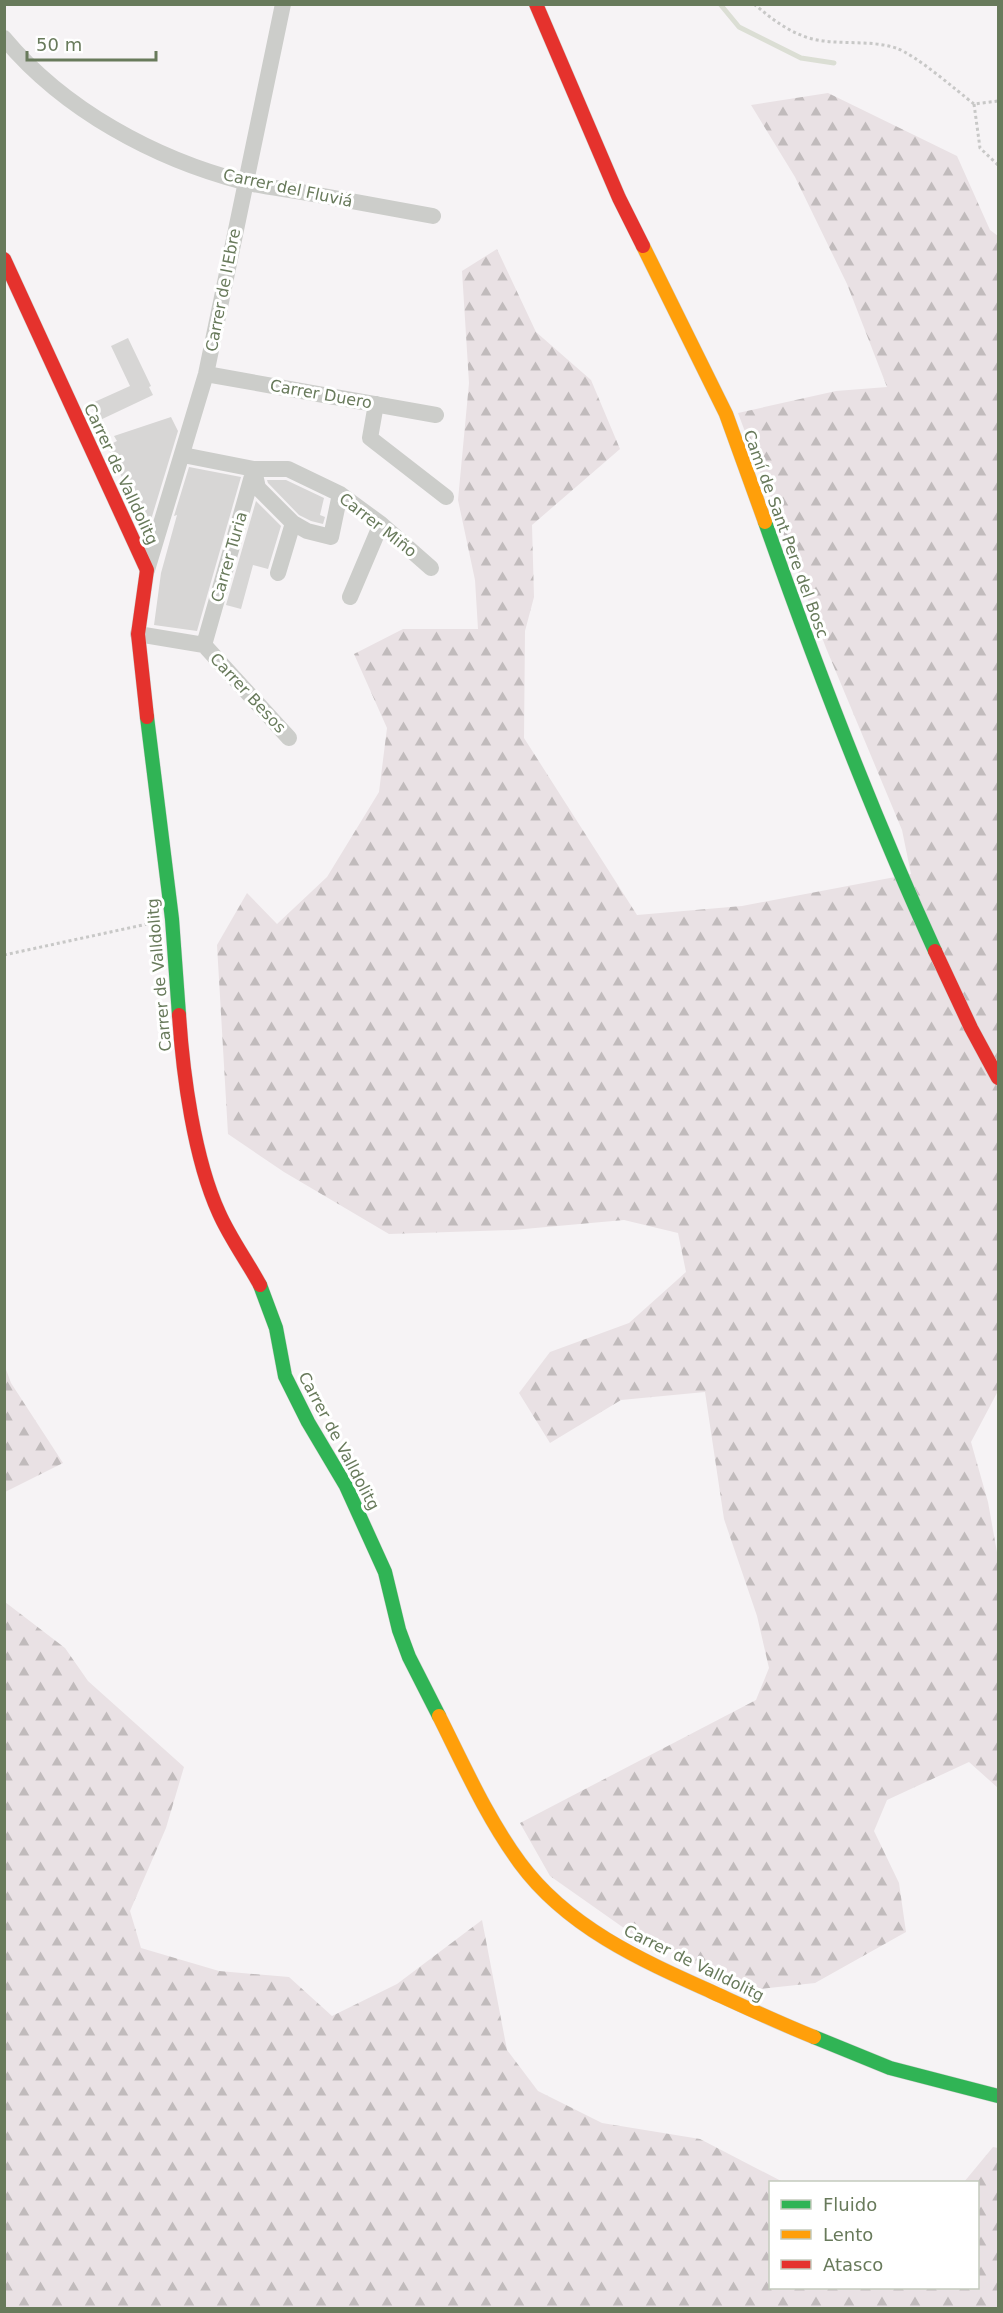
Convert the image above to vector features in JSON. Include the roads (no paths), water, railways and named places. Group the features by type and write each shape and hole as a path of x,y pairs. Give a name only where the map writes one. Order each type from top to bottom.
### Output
{"street":[{"name":"Carrer de l'Ebre","path":"147,570 207,374 283,4"},
{"name":"Camí de Sant Pere del Bosc","path":"537,4 619,198 726,414 817,669 895,863 971,1028 999,1078"},
{"name":"Carrer del Fluviá","path":"4,38 23,61 74,104 135,139 185,162 245,182 433,216"},
{"name":"Carrer de Valldolitg","path":"4,259 147,570 138,634 172,919 182,1056 199,1152 219,1213 262,1290 276,1328 285,1376 308,1422 346,1486 385,1572 399,1630 409,1657 494,1823 521,1865 555,1901 587,1926 646,1962 797,2030 890,2068 999,2096"},
{"name":"Carrer Duero","path":"207,374 436,415"},
{"path":"376,404 370,438 446,497"},
{"name":"Carrer Miño","path":"183,455 254,469 288,469 340,494 381,524 431,568"},
{"path":"254,469 258,488 293,523 307,531 331,537 340,494"},
{"name":"Carrer Turia","path":"204,645 254,469"},
{"path":"278,573 293,523"},
{"path":"350,597 381,524"},
{"name":"Carrer Besos","path":"138,634 204,645 289,738"}],"waterway":[{"path":"720,4 739,27 801,58 834,63"}]}
